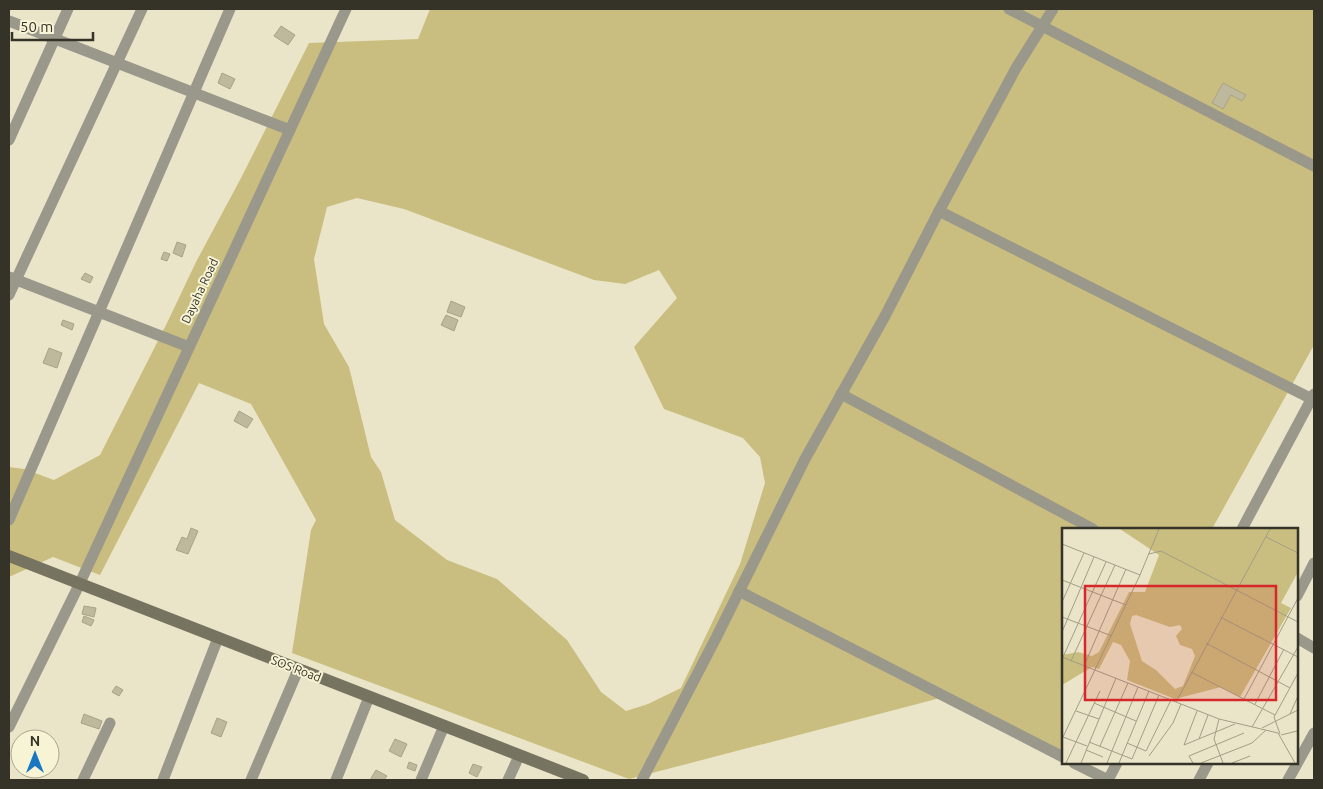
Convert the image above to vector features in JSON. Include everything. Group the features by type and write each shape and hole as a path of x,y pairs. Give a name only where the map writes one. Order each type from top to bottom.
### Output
{"street":[{"path":"9,140 68,9"},
{"path":"9,295 12,278 142,9"},
{"path":"9,520 230,9"},
{"name":"Dayaha Road","path":"9,727 80,585 346,9"},
{"path":"1009,9 1314,166"},
{"path":"642,780 805,459 885,316 1016,68 1053,9"},
{"path":"9,21 290,130"},
{"path":"939,211 1313,397 1243,528"},
{"path":"12,278 189,347"},
{"path":"841,394 1091,528"},
{"name":"SOS Road","path":"9,556 583,780"},
{"path":"1298,594 1314,563"},
{"path":"739,591 1062,756"},
{"path":"163,780 218,638"},
{"path":"1298,639 1314,648"},
{"path":"251,780 298,670"},
{"path":"336,780 369,697"},
{"path":"83,780 110,723"},
{"path":"421,780 444,726"},
{"path":"1298,762 1314,733"},
{"path":"508,780 519,756"},
{"path":"1076,764 1108,780 1116,764"},
{"path":"1199,780 1207,764"},
{"path":"1288,780 1297,764"}],"shaded area":[{"path":"430,9 1314,9 1314,345 1213,528 1062,528 1062,759 948,696 629,779 292,653 311,530 316,520 251,404 199,383 100,575 53,557 9,577 9,467 24,469 54,480 100,455 196,262 309,43 418,39","holes":["357,198 404,209 594,280 625,284 659,270 677,298 634,347 664,409 743,438 760,457 765,483 740,564 681,688 648,704 626,711 601,692 567,640 497,579 447,560 395,520 381,472 371,457 349,367 324,324 314,259 327,207"]}],"building":[{"path":"281,26 295,35 288,45 274,36"},
{"path":"222,73 235,79 230,89 218,83"},
{"path":"1223,83 1246,95 1242,101 1231,95 1223,109 1212,103"},
{"path":"177,242 186,245 182,257 173,253"},
{"path":"164,252 170,254 167,261 161,259"},
{"path":"85,273 93,277 90,283 81,279"},
{"path":"451,301 465,307 461,317 447,312"},
{"path":"446,315 458,320 454,331 441,325"},
{"path":"63,320 74,324 72,330 61,325"},
{"path":"49,348 62,353 57,368 43,363"},
{"path":"239,411 253,419 247,428 234,421"},
{"path":"191,528 198,531 188,554 176,550 182,537 187,539"},
{"path":"84,606 96,608 94,617 82,614"},
{"path":"84,616 94,620 91,626 82,622"},
{"path":"116,686 123,690 119,696 112,692"},
{"path":"84,714 102,721 99,729 81,723"},
{"path":"217,718 227,722 221,737 211,733"},
{"path":"395,739 407,744 401,757 389,751"},
{"path":"409,762 417,765 415,771 407,768"},
{"path":"473,764 482,767 477,777 469,773"},
{"path":"376,770 387,776 384,780 370,780"}]}
